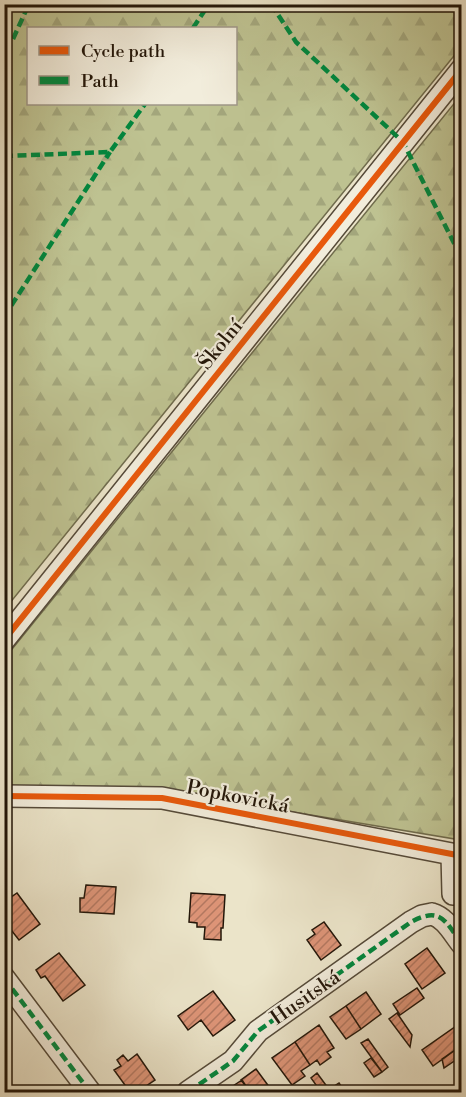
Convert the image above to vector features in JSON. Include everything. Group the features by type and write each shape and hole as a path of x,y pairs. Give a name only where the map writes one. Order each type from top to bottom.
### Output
{"street":[{"name":"Školní","path":"4,640 462,69"},
{"name":"Popkovická","path":"4,796 162,798 457,855"},
{"path":"457,855 457,891"},
{"name":"Husitská","path":"188,1092 232,1061 258,1030 411,922 432,914 457,891"},
{"path":"432,914 440,916 446,922 462,945"},
{"path":"4,978 90,1092"}],"green space":[{"path":"5,4 461,5 462,46 5,609"},
{"path":"461,95 461,840 160,790 5,788 4,659"}],"building":[{"path":"86,885 116,887 114,914 80,912 80,898 84,898"},
{"path":"17,893 40,924 19,940 4,921 4,902"},
{"path":"191,893 225,895 221,940 204,939 205,927 197,927 197,923 189,922"},
{"path":"324,922 341,945 321,960 307,940 315,934 312,930"},
{"path":"427,948 445,973 422,989 405,964"},
{"path":"59,953 85,985 63,1001 45,976 41,978 36,970"},
{"path":"417,988 424,998 400,1015 393,1004"},
{"path":"213,991 235,1020 213,1036 201,1020 188,1030 178,1016"},
{"path":"366,992 381,1014 361,1029 346,1006"},
{"path":"346,1006 361,1029 346,1039 330,1017"},
{"path":"397,1013 412,1035 410,1047 389,1019"},
{"path":"462,1022 462,1045 433,1066 422,1050"},
{"path":"319,1025 334,1048 327,1052 331,1057 320,1065 317,1060 310,1065 295,1042"},
{"path":"368,1039 388,1067 382,1072 361,1043"},
{"path":"295,1042 310,1065 301,1071 305,1076 292,1085 272,1058"},
{"path":"455,1050 460,1057 444,1068 442,1059"},
{"path":"137,1054 155,1080 137,1092 130,1092 114,1070 121,1066 117,1060 123,1055 128,1061"},
{"path":"371,1058 382,1072 374,1077 364,1063"},
{"path":"256,1069 273,1092 250,1092 241,1080"},
{"path":"317,1073 331,1092 321,1092 311,1078"},
{"path":"242,1080 250,1092 224,1092"},
{"path":"339,1083 345,1092 328,1090"}],"marked path":[{"path":"4,49 13,39 29,4"},
{"path":"194,27 209,4"},
{"path":"271,4 296,42 403,142 462,259"},
{"path":"4,156 110,152 144,105"},
{"path":"4,317 110,152"},
{"path":"188,1092 233,1061 258,1031 411,922 429,915 441,918 462,944"},
{"path":"4,978 90,1092"}],"cycle path":[{"path":"4,640 462,69"},
{"path":"4,796 162,798 462,856"}]}
